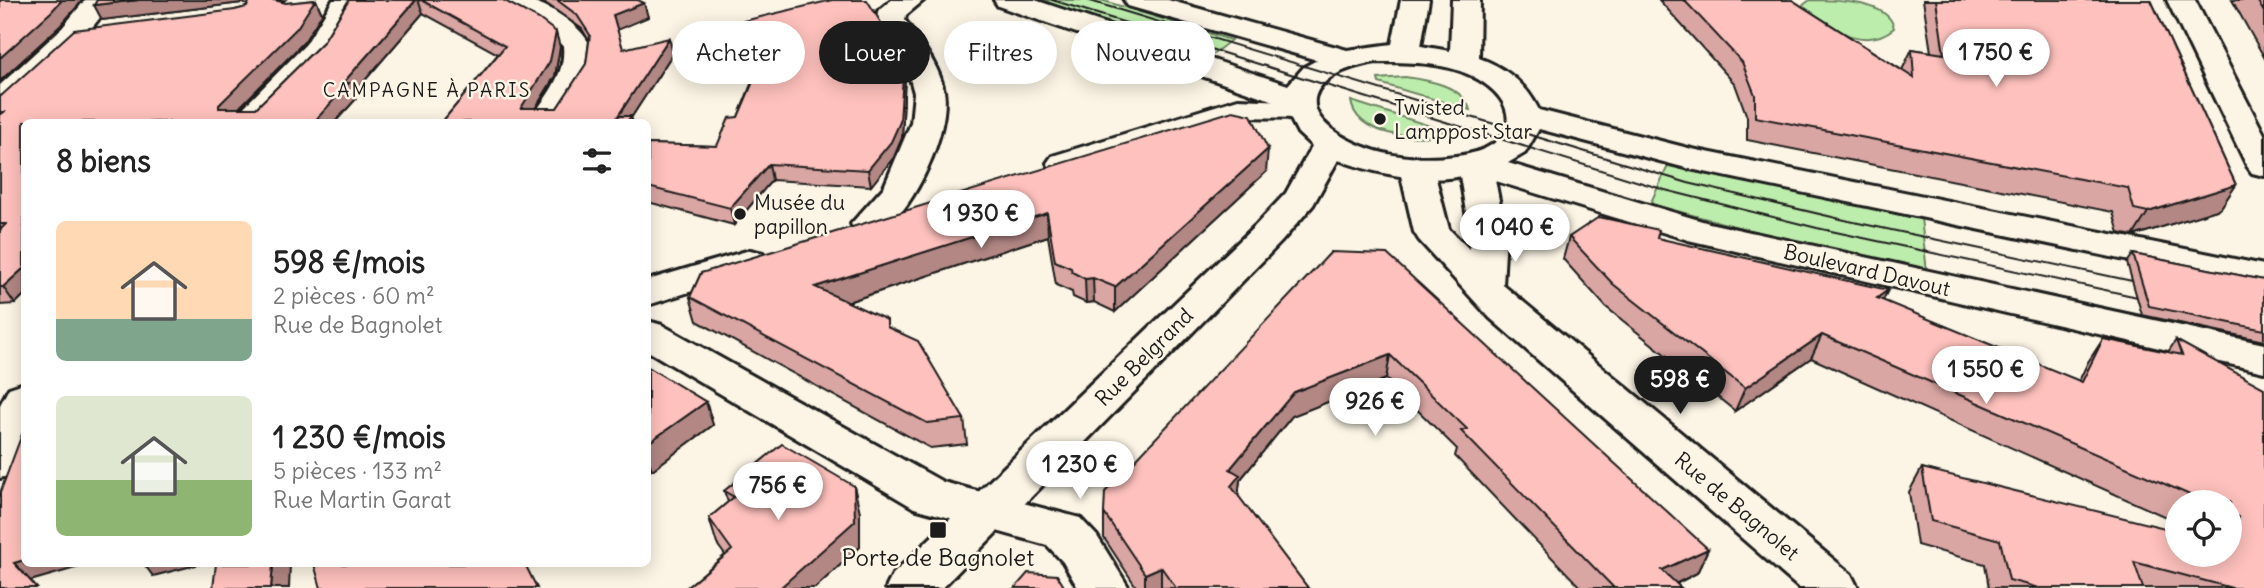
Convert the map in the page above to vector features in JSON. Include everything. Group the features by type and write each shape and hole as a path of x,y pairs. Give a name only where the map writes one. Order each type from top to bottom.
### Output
{"street":[{"path":"0,102 72,34 100,0"},
{"path":"507,0 569,33 578,43 581,58 573,79 546,119"},
{"path":"869,224 900,191 914,163 927,123 929,93 922,68 891,20 892,11 909,0"},
{"path":"1007,0 1299,104"},
{"path":"1138,0 1343,58 1405,53 1464,64 1508,88 1519,100 1526,116 1522,134 1514,145 1475,164 1441,168 1392,165 1362,158 1330,143 1310,127 1299,104 1306,81 1317,71 1343,58"},
{"path":"1405,53 1415,0"},
{"path":"1464,64 1466,0"},
{"path":"2181,0 2264,166"},
{"path":"248,119 318,49 338,1"},
{"path":"72,34 108,30"},
{"path":"1038,171 1238,108 1299,104"},
{"path":"1526,116 1703,162 2264,277"},
{"name":"Rue Belgrand","path":"911,588 1268,234 1301,198 1330,143"},
{"path":"1475,164 1488,236 1484,286"},
{"name":"Boulevard Davout","path":"1475,164 1701,232 2264,358"},
{"name":"Rue de Bagnolet","path":"1416,166 1432,232 1504,309 1833,588"},
{"path":"834,235 934,204"},
{"path":"651,292 775,253"},
{"path":"651,336 930,496 1063,531 1080,549 1104,588"},
{"path":"0,391 21,397"},
{"path":"0,462 21,406"}],"green space":[{"path":"1038,0 1101,0 1169,21 1104,21"},
{"path":"1810,0 1845,1 1871,7 1890,19 1894,28 1870,38 1844,34 1798,9"},
{"path":"1215,35 1231,40 1215,53"},
{"path":"1405,77 1452,89 1466,102 1470,110 1379,83 1378,79"},
{"path":"1351,101 1443,130 1444,134 1404,136 1376,129 1355,113"},
{"path":"1668,166 1921,218 1927,272 1807,245 1650,204"}],"building":[{"path":"0,0 62,0 0,58"},
{"path":"97,0 139,0 94,5"},
{"path":"250,0 286,3 315,0 297,28 219,108 256,108 323,42 349,0 416,0 343,83 349,83 317,119 21,119 21,271 0,287 0,230 6,224 0,224 0,115 4,112 0,112 0,96 74,30 247,7"},
{"path":"421,0 503,0 539,19 556,32 550,61 521,108 557,108 586,64 590,35 577,15 557,0 638,0 644,3 613,15 623,49 669,38 618,116 631,116 629,119 444,119 505,46"},
{"path":"832,0 867,0 880,21 819,21 819,84 902,84 900,122 891,142 868,170 769,164 730,208 651,188 651,144 717,146 729,118 738,117 752,84 805,84 805,21 743,21"},
{"path":"1684,0 1792,0 1914,78 1912,49 1944,54 1936,0 2151,0 2236,185 2148,212 2134,209 2128,188 1755,117 1755,95 1742,62"},
{"path":"2257,0 2264,0 2264,12"},
{"path":"1233,111 1251,115 1268,149 1115,287 1093,278 1085,279 1072,272 1071,268 1055,261 1047,213 815,287 887,320 887,327 918,341 964,419 927,423 690,297 701,273"},
{"path":"1599,217 1659,230 1657,238 1888,290 1877,298 2082,382 2103,339 2182,355 2176,340 2264,388 2264,588 2232,588 2134,562 2143,588 2039,588 2009,580 2000,540 1931,521 1922,468 2165,528 2165,567 2242,567 2242,490 2178,490 1822,335 1745,388 1613,284 1569,237"},
{"path":"1331,252 1387,254 1708,549 1662,570 1681,588 1614,588 1461,431 1467,429 1390,355 1294,392 1230,469 1240,475 1231,486 1308,588 1176,588 1161,567 1145,574 1104,513 1105,492"},
{"path":"2133,254 2264,280 2264,330 2149,306"},
{"path":"651,369 706,402 651,441"},
{"path":"21,437 21,561 14,563 37,588 0,588 0,493"},
{"path":"782,444 854,486 855,521 780,588 686,588 732,550 709,518 734,497 724,491"},
{"path":"216,567 273,567 271,588 213,588"},
{"path":"315,567 526,567 537,588 321,588"},
{"path":"1028,573 1057,575 1065,588 1015,588"}],"tram line":[{"path":"1052,0 1665,190 1817,228 2156,301"},
{"path":"1087,0 1688,183 1849,221 2151,285"}],"place":[{"name":"Twisted Lamppost Star","path":"1380,119"},
{"name":"Musée du papillon","path":"740,214"},
{"name":"Porte de Bagnolet","path":"938,530"}],"district":[{"name":"CAMPAGNE À PARIS","path":"427,90"}]}
